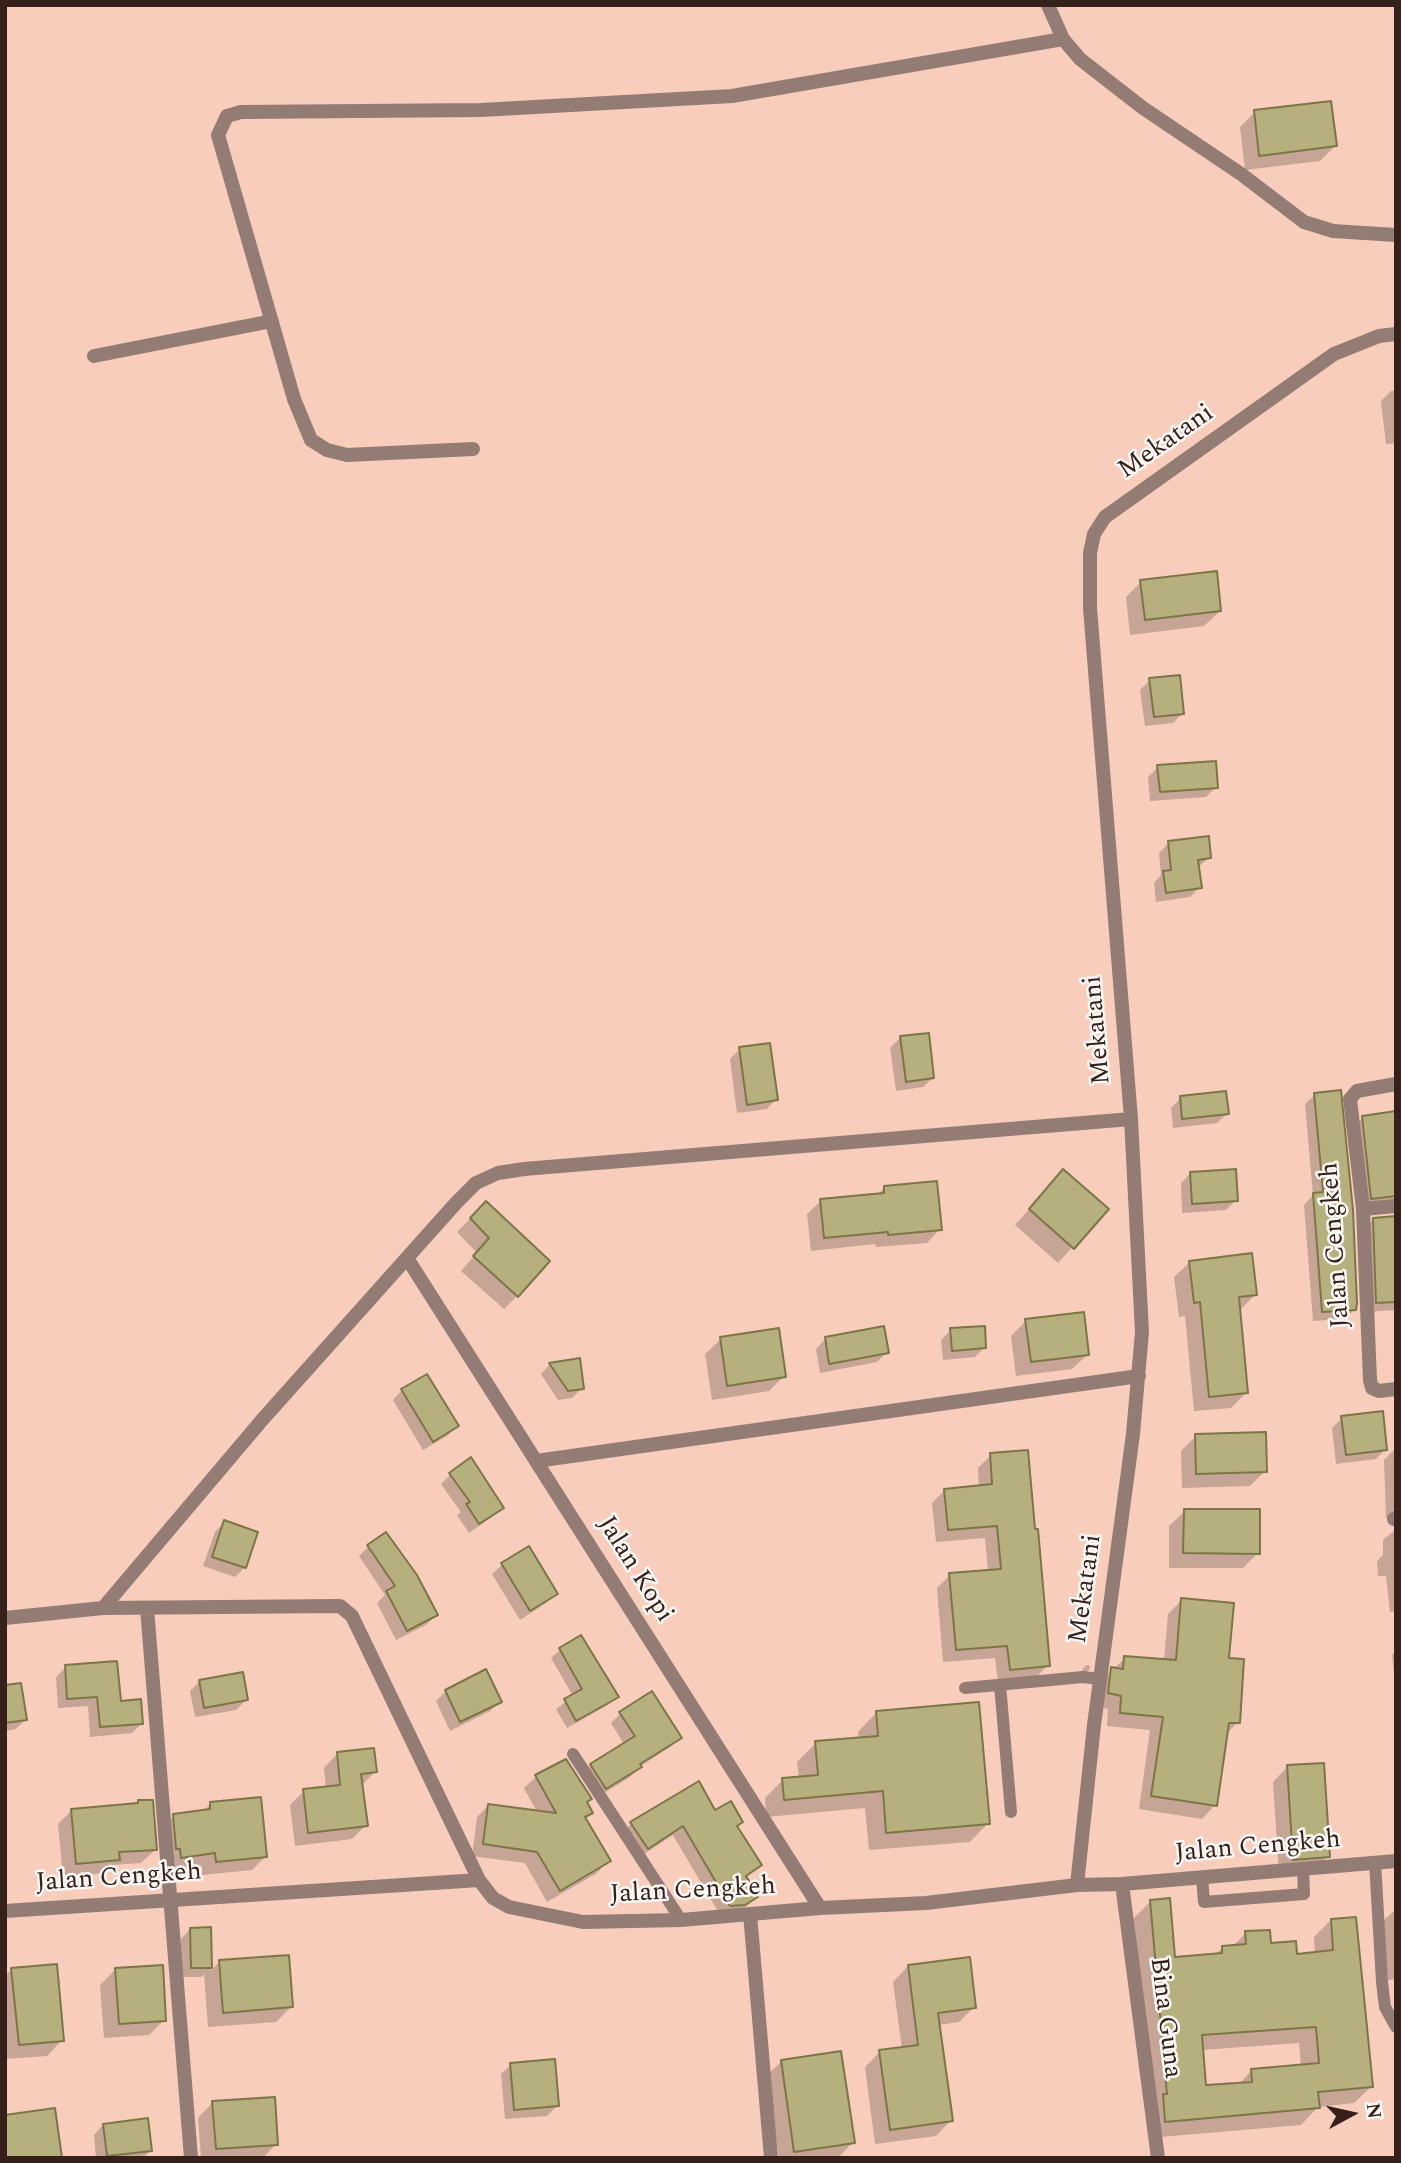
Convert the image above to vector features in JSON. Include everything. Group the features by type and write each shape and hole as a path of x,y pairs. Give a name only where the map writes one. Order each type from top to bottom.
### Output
{"street":[{"path":"1048,5 1063,39 1080,59 1143,108 1241,174 1304,222 1333,231 1396,235"},
{"path":"473,449 347,455 327,450 311,440 294,399 218,135 228,116 241,112 481,110 732,96 1063,39"},
{"path":"94,356 272,321"},
{"name":"Mekatani","path":"1077,1885 1139,1376 1142,1306 1131,1119 1090,608 1090,554 1094,534 1105,517 1334,354 1370,339 1396,334"},
{"name":"Jalan Cengkeh","path":"1396,1084 1357,1091 1350,1099 1363,1209 1370,1380 1372,1388 1379,1391 1396,1389"},
{"path":"103,1608 262,1420 476,1183 498,1173 524,1168 1131,1119"},
{"path":"1363,1209 1396,1206"},
{"name":"Jalan Kopi","path":"407,1258 820,1908"},
{"path":"536,1461 1139,1376"},
{"path":"5,1618 103,1608 340,1606 352,1616 479,1880"},
{"path":"147,1608 191,2158"},
{"name":"Jalan Cengkeh","path":"5,1911 479,1880 493,1898 509,1907 583,1922 681,1920 820,1908 926,1903 1077,1885 1122,1884 1396,1860"},
{"name":"Bina Guna","path":"1122,1884 1158,2157"},
{"path":"750,1914 771,2158"},
{"path":"1151,2158 1158,2157"}],"lane":[{"path":"965,1688 1083,1677 1100,1679"},
{"path":"1000,1685 1011,1812"},
{"path":"573,1754 681,1920"},
{"path":"1375,1862 1385,2007 1396,2027"},
{"path":"1202,1877 1204,1902 1304,1894 1303,1868"}],"building":[{"path":"1331,101 1337,146 1259,156 1254,110"},
{"path":"1217,571 1221,611 1145,620 1140,580"},
{"path":"1180,675 1184,714 1154,717 1149,678"},
{"path":"1216,761 1218,788 1160,792 1157,765"},
{"path":"1209,836 1211,858 1198,860 1202,888 1166,893 1163,871 1171,870 1168,841"},
{"path":"929,1033 934,1078 906,1082 900,1036"},
{"path":"770,1043 778,1100 747,1105 739,1047"},
{"path":"1341,1090 1353,1210 1357,1303 1356,1310 1322,1312 1313,1193 1323,1192 1314,1093"},
{"path":"1226,1091 1229,1114 1182,1119 1180,1096"},
{"path":"1396,1111 1396,1196 1371,1199 1362,1116"},
{"path":"1063,1169 1109,1209 1074,1249 1029,1209"},
{"path":"1236,1169 1238,1201 1192,1204 1190,1172"},
{"path":"937,1181 942,1230 824,1238 820,1199 884,1193 884,1186"},
{"path":"486,1201 550,1261 518,1297 473,1256 489,1238 470,1218"},
{"path":"1396,1216 1396,1302 1376,1303 1373,1218"},
{"path":"1252,1253 1257,1295 1239,1297 1248,1393 1209,1397 1200,1302 1194,1303 1189,1261"},
{"path":"1084,1312 1089,1355 1031,1362 1025,1319"},
{"path":"884,1326 889,1353 829,1364 825,1337"},
{"path":"985,1326 986,1348 952,1351 950,1328"},
{"path":"779,1328 786,1377 727,1386 720,1337"},
{"path":"580,1358 584,1389 568,1391 549,1363"},
{"path":"427,1374 459,1426 433,1442 401,1389"},
{"path":"1383,1411 1387,1450 1346,1455 1341,1416"},
{"path":"1266,1432 1267,1472 1196,1474 1195,1434"},
{"path":"1028,1450 1050,1666 1010,1670 1007,1646 956,1650 949,1573 1001,1569 997,1526 948,1530 944,1489 992,1484 990,1453"},
{"path":"471,1457 504,1508 479,1524 466,1504 470,1502 449,1473"},
{"path":"1184,1509 1260,1509 1260,1554 1183,1553"},
{"path":"224,1520 258,1532 246,1568 212,1557"},
{"path":"386,1532 417,1575 438,1615 407,1631 386,1591 395,1586 367,1545"},
{"path":"529,1546 558,1594 530,1611 501,1563"},
{"path":"1181,1598 1234,1603 1229,1658 1244,1659 1240,1723 1229,1723 1217,1806 1151,1796 1163,1717 1120,1713 1121,1696 1108,1693 1111,1667 1123,1669 1124,1656 1176,1660"},
{"path":"581,1635 619,1697 576,1721 564,1699 582,1689 559,1648"},
{"path":"117,1661 121,1701 141,1699 143,1724 100,1727 97,1697 67,1699 65,1665"},
{"path":"486,1669 502,1702 460,1722 445,1690"},
{"path":"243,1672 248,1700 204,1708 199,1680"},
{"path":"21,1683 27,1720 5,1723 5,1685"},
{"path":"652,1691 682,1738 606,1789 590,1764 635,1736 619,1712"},
{"path":"979,1702 990,1824 886,1833 883,1791 784,1800 782,1778 818,1775 815,1741 878,1736 876,1711"},
{"path":"374,1748 377,1772 361,1774 368,1826 308,1833 303,1789 340,1785 337,1752"},
{"path":"566,1759 592,1799 587,1802 593,1813 585,1817 611,1861 560,1891 537,1852 483,1844 488,1804 556,1813 535,1775"},
{"path":"1324,1763 1330,1857 1293,1860 1287,1765"},
{"path":"699,1781 715,1810 731,1801 743,1822 737,1826 762,1865 746,1876 758,1897 745,1905 730,1906 683,1826 648,1849 630,1822"},
{"path":"261,1797 267,1857 216,1862 215,1853 181,1858 180,1849 176,1849 173,1814 210,1809 210,1802"},
{"path":"138,1800 153,1800 157,1850 119,1852 120,1860 76,1864 71,1809 138,1803"},
{"path":"1170,1898 1175,1957 1222,1953 1222,1946 1246,1944 1245,1931 1270,1930 1271,1943 1296,1941 1297,1954 1333,1950 1331,1919 1356,1917 1373,2087 1318,2092 1320,2108 1165,2122 1163,2094 1167,2094 1150,1900","holes":["1316,2027 1319,2063 1251,2069 1252,2082 1206,2085 1202,2035"]},
{"path":"211,1927 212,1968 191,1968 190,1928"},
{"path":"289,1955 293,2007 223,2013 219,1960"},
{"path":"970,1957 976,2008 938,2013 953,2121 890,2130 879,2050 918,2045 908,1965"},
{"path":"57,1964 64,2041 19,2045 11,1968"},
{"path":"163,1965 166,2021 119,2024 115,1968"},
{"path":"841,2051 855,2143 794,2152 781,2060"},
{"path":"555,2059 559,2106 514,2110 510,2063"},
{"path":"275,2097 278,2145 216,2149 212,2101"},
{"path":"55,2108 62,2158 5,2158 5,2115"},
{"path":"148,2118 152,2151 107,2156 103,2124"}]}
